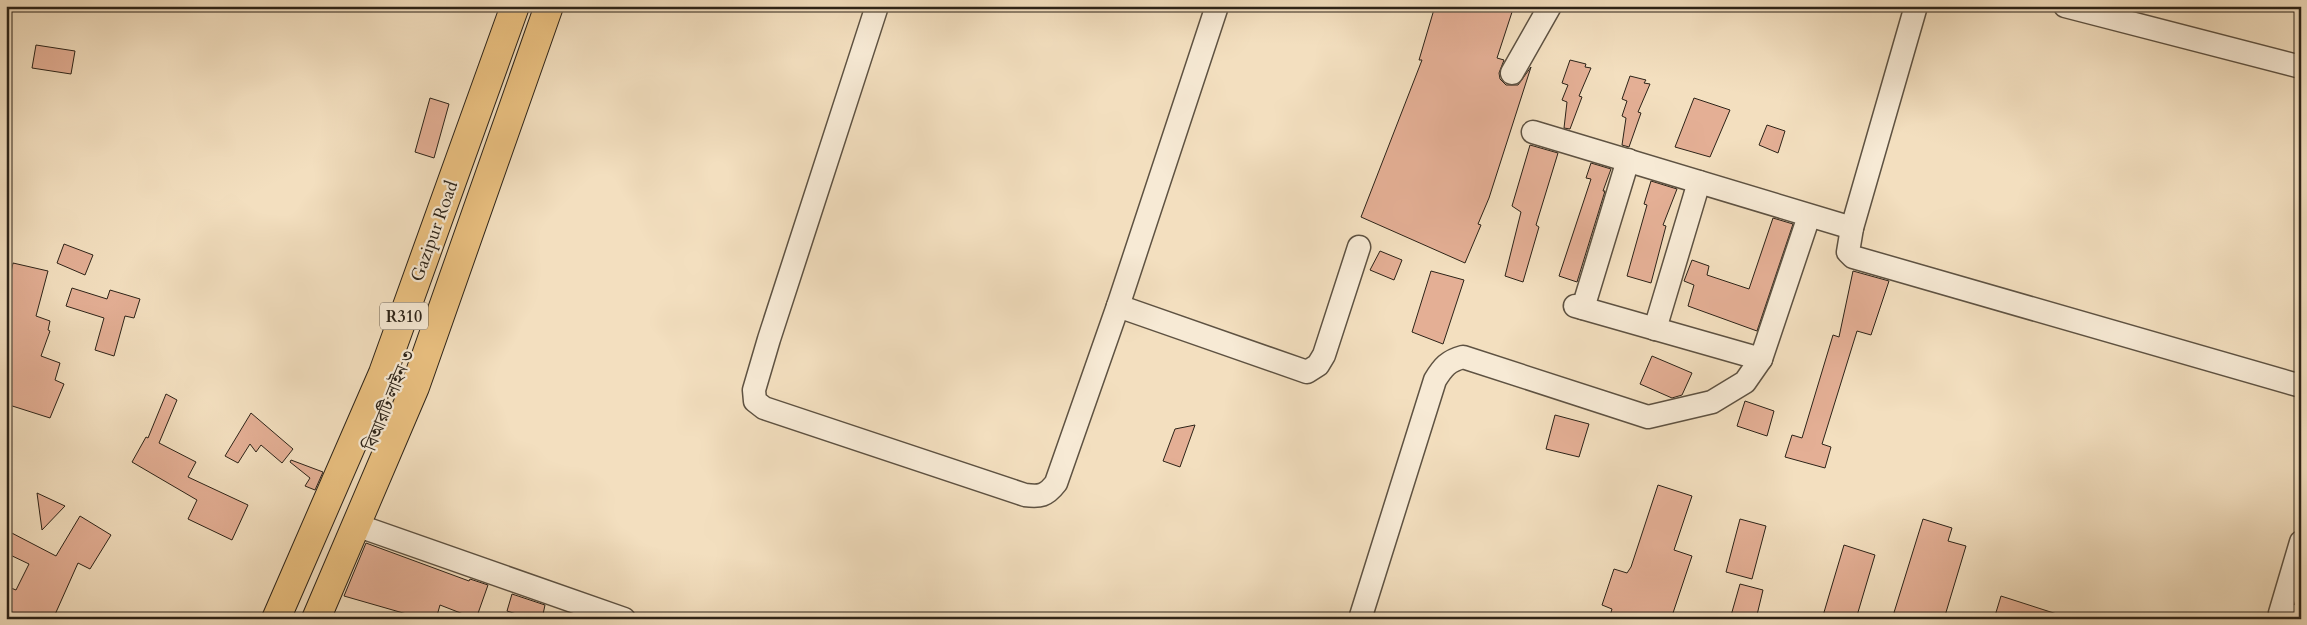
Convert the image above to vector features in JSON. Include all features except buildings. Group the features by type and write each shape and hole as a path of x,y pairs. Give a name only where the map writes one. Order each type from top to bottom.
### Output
{"main road":[{"name":"Gazipur Road","path":"276,619 383,374 515,6"},
{"name":"বিআরটি লাইন ৩","path":"295,619 399,380 532,6"},
{"name":"Gazipur Road","path":"316,619 415,387 549,6"}],"street":[{"path":"877,6 769,339 754,390 755,401 764,408 1025,495 1040,497 1049,492 1056,484 1118,306 1217,6"},
{"path":"1512,73 1550,6"},
{"path":"1916,6 1852,228 1848,252 1853,256 2301,386"},
{"path":"2065,6 2301,67"},
{"path":"1533,132 1852,228"},
{"path":"1628,160 1579,307 1761,359"},
{"path":"1655,329 1699,182"},
{"path":"1360,619 1435,380 1443,366 1451,360 1463,357 1648,417 1712,402 1745,382 1761,359 1809,216"},
{"path":"1118,306 1307,372 1318,365 1324,355 1359,247"},
{"path":"356,525 624,619"},
{"path":"2287,616 2301,542"}]}
